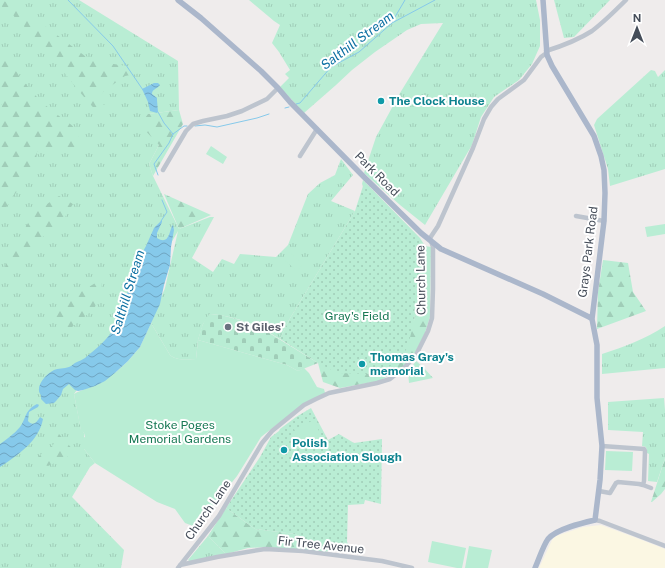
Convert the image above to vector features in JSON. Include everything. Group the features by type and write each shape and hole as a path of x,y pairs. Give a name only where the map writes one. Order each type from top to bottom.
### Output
{"main road":[{"name":"Park Road","path":"178,0 201,18 278,88 381,194 421,233 441,249 543,294 589,317 592,320"},
{"name":"Grays Park Road","path":"542,0 546,53 552,66 594,136 604,170 604,221 592,320 597,344 597,398 602,446 599,491 595,520"},
{"path":"535,568 548,540 553,534 561,530 595,520"}],"street":[{"path":"546,53 566,45 591,32 626,0"},
{"name":"Church Lane","path":"179,567 219,516 262,443 272,430 304,405 329,393 390,379 404,368 416,355 428,331 432,318 433,246 430,238 438,226 484,120 492,107 498,99 524,80 541,57 546,53"},
{"path":"163,170 186,131 193,124 242,111 267,99 278,88"},
{"path":"300,156 317,129"},
{"path":"576,216 604,221"},
{"path":"602,446 644,449 643,485"},
{"path":"608,499 616,483 632,483 651,488"},
{"path":"599,491 610,493"},
{"path":"595,520 665,546"},
{"name":"Fir Tree Avenue","path":"179,567 217,557 265,549 303,550 382,561 412,568"}],"shaded area":[{"path":"601,525 665,549 665,568 539,568 552,540 556,536 583,527"}],"green space":[{"path":"0,0 79,0 178,61 179,110 148,114 159,145 149,164 153,176 179,229 210,217 214,217 192,258 213,272 222,259 234,264 240,254 276,257 288,245 308,194 320,183 335,175 341,159 353,175 331,201 355,211 289,320 280,339 264,329 249,323 229,317 210,314 203,324 198,340 196,359 179,359 170,355 151,323 165,288 178,231 120,332 74,394 81,430 84,433 84,449 95,463 90,467 72,497 124,550 121,568 0,568"},
{"path":"0,0 25,11 85,56 101,62 139,68 141,73 125,76 104,91 100,96 101,102 107,108 98,113 45,48 12,14 0,5"},
{"path":"249,0 536,0 540,20 540,46 532,64 519,80 494,97 481,117 472,145 425,225 364,173 376,137 400,93 443,23 421,24 407,30 352,70 304,113 280,87 289,78 285,74 290,70 272,43 280,25"},
{"path":"554,0 610,0 574,37 564,38"},
{"path":"0,46 18,74 31,90 46,106 76,130 79,139 86,143 87,147 80,150 73,150 65,147 58,147 50,150 42,148 37,152 36,161 0,216 0,130 2,109"},
{"path":"651,70 655,71 658,77 665,70 665,169 610,186 608,169 594,125 597,119"},
{"path":"179,110 183,124 153,176 149,164 159,145 140,125 148,114"},
{"path":"211,146 227,157 223,164 206,154"},
{"name":"Gray's Field","path":"363,180 420,238 425,246 414,321 408,346 401,359 387,368 372,374 338,373 318,363 280,339 289,320 355,211 363,186"},
{"path":"164,194 211,215 179,229"},
{"path":"59,196 73,204 56,231 40,238 19,265 2,277 10,252 35,212"},
{"path":"665,224 665,234 647,237 645,227"},
{"path":"425,246 431,247 430,317 425,333 415,353 401,369 379,381 340,388 323,382 318,363 324,365 414,321"},
{"path":"289,252 303,264 297,271 283,259"},
{"path":"603,260 628,263 633,292 646,311 597,329 598,292"},
{"path":"102,279 101,294 94,309 66,332 63,321 49,315 47,312"},
{"path":"210,314 240,320 261,328 318,363 298,371 287,365 198,340 203,323"},
{"name":"Stoke Poges Memorial Gardens","path":"151,323 170,355 173,357 182,359 196,359 198,340 287,365 298,371 304,368 309,373 317,387 324,389 325,393 309,402 261,437 237,476 196,527 185,523 175,509 157,502 95,463 84,449 83,445 82,438 85,437 84,433 81,431 74,394 116,372 128,361 140,347"},
{"path":"665,326 665,368 602,374 602,354 650,335"},
{"path":"416,361 433,378 409,383 408,372"},
{"path":"664,398 665,458 657,482 648,481 649,454 647,453 646,447 642,446 643,432 608,430 608,402"},
{"path":"311,408 328,440 339,434 354,443 382,439 381,504 365,500 364,504 348,505 347,542 320,546 295,534 255,529 226,508 260,457 271,437 296,417"},
{"path":"314,420 323,440 303,449 294,429"},
{"path":"59,434 75,452 48,466 36,462 39,456 54,444"},
{"path":"606,451 633,452 632,471 605,470"},
{"path":"665,458 665,489 651,502"},
{"path":"226,508 255,529 295,534 320,546 347,542 355,552 335,550 317,553 268,547 248,548 226,554 208,536"},
{"path":"208,536 226,554 191,562 188,560"},
{"path":"432,541 466,548 462,568 428,562"},
{"path":"469,546 492,550 488,568 465,568"}],"water":[{"path":"154,83 158,83 160,85 152,92 152,94 157,98 157,113 150,111 142,89"},
{"path":"162,220 157,233 157,238 164,240 168,238 173,225 174,230 170,265 160,304 140,347 128,361 105,381 95,386 78,391 69,384 63,389 61,395 54,403 46,404 41,399 39,388 42,381 48,374 57,369 69,367 85,358 105,340 115,327 141,255 154,228"},
{"path":"37,404 39,405 38,407 29,412 28,421 33,424 40,417 43,419 37,434 27,447 0,467 0,444 18,430 30,409"}],"waterway":[{"path":"68,0 113,46 143,90"},
{"path":"392,22 405,0"},
{"name":"Salthill Stream","path":"296,104 300,103 331,67 359,52 392,23 435,0"},
{"name":"Salthill Stream","path":"285,108 289,107"},
{"path":"158,112 164,123 173,134"},
{"name":"Salthill Stream","path":"195,126 205,125 217,127 269,114"},
{"name":"Salthill Stream","path":"158,175 154,164 169,143 173,134 184,126 187,126"},
{"name":"Salthill Stream","path":"161,221 167,212 162,200"}],"place":[{"name":"The Clock House","path":"381,101"},
{"name":"St Giles'","path":"228,327"},
{"name":"Thomas Gray's memorial","path":"362,364"},
{"name":"Polish Association Slough","path":"284,450"}]}
